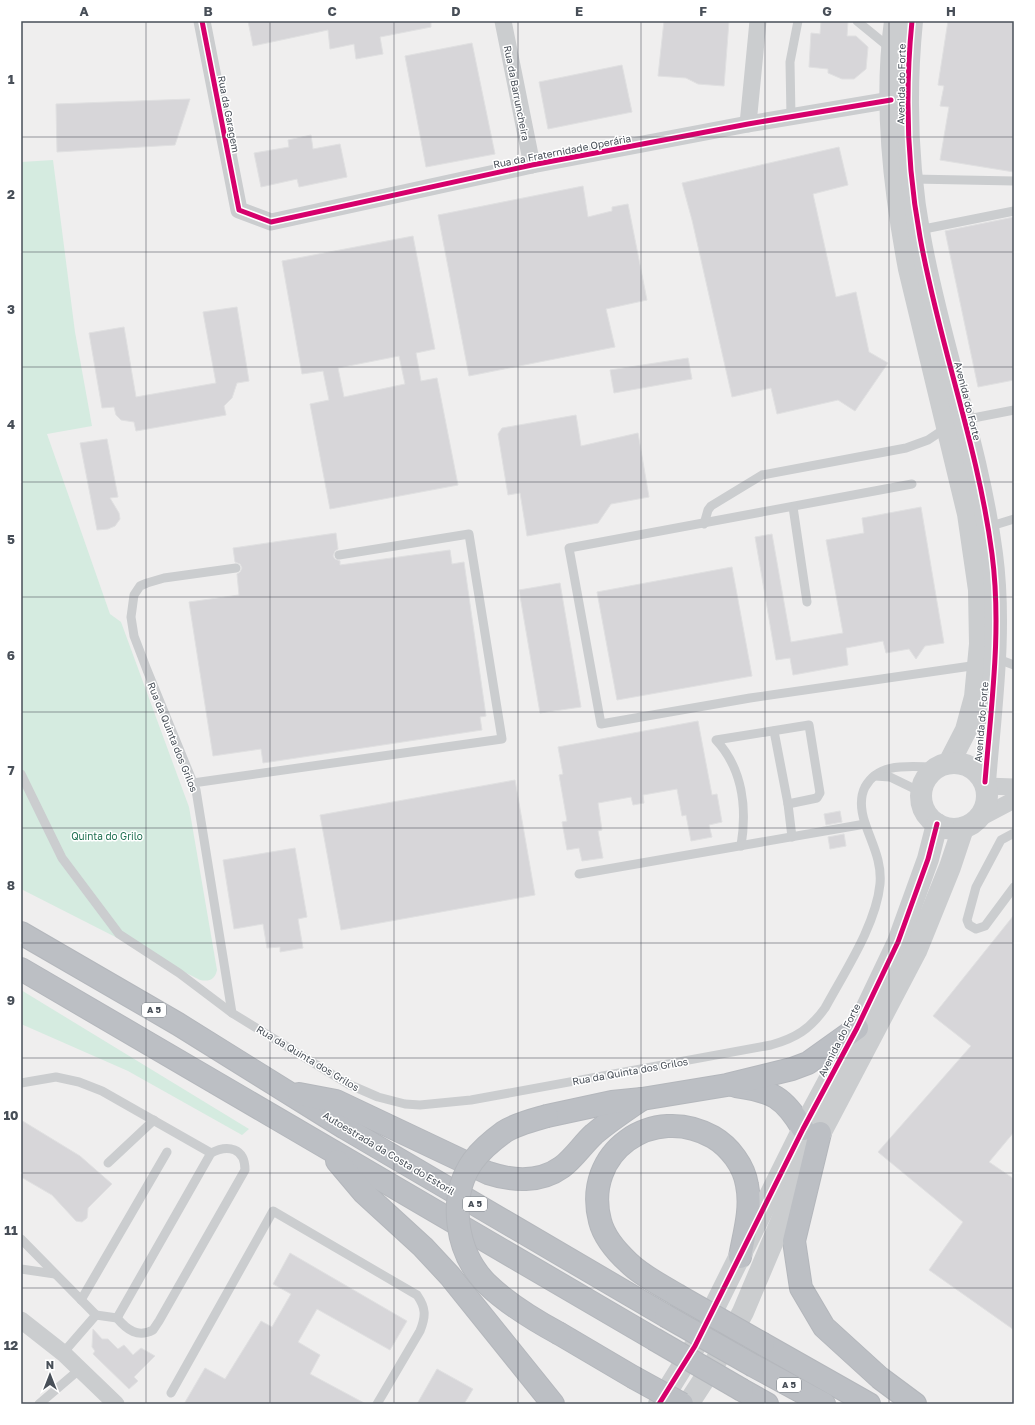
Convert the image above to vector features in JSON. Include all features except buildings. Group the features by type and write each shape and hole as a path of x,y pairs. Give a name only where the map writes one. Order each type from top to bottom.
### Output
{"highway":[{"name":"Autoestrada da Costa do Estoril","path":"21,933 178,1024 286,1091 666,1316 824,1404"},
{"name":"A 5","path":"21,969 767,1404"},
{"path":"682,1404 516,1308 487,1284 467,1255 459,1231 459,1200 462,1186 474,1161 484,1149 506,1130 547,1116 612,1102 642,1099 727,1085 792,1069 808,1063 857,1028"},
{"path":"727,1085 762,1090 774,1095 784,1104 811,1138 794,1241 801,1288 824,1327 880,1378 915,1404"},
{"path":"286,1091 336,1101 488,1173 507,1179 527,1179 547,1175 561,1167 606,1124 642,1099"},
{"path":"740,1257 748,1206 747,1184 729,1150 708,1134 679,1126 658,1126 638,1133 619,1147 604,1169 598,1196 600,1222 611,1243 629,1264 677,1295 869,1404"},
{"path":"328,1149 364,1193 423,1247 450,1276 553,1404"}],"street":[{"name":"Rua da Garagem","path":"202,21 239,210"},
{"name":"Rua da Barruncheira","path":"503,21 532,165"},
{"path":"748,124 758,21"},
{"name":"Avenida do Forte","path":"659,1404 695,1346 740,1257 811,1138 916,951 950,867 971,823 987,803 985,784 996,663 996,603 992,554 988,527 909,269 895,170 891,100 895,21"},
{"name":"Avenida do Forte","path":"912,21 908,123 919,230 955,423 977,570 980,606 996,663 975,697 966,730 943,765 926,778 921,792"},
{"name":"Rua da Fraternidade Operária","path":"239,210 271,222 532,165 748,124 891,100"},
{"name":"Avenida do Forte","path":"943,765 966,764 980,774 985,784"},
{"path":"985,784 1014,787"},
{"path":"921,792 923,807 931,819 945,828 971,823 1014,800"},
{"name":"Avenida do Forte","path":"688,1404 716,1361 743,1312 811,1138 857,1028 898,942 928,859 937,824"},
{"path":"21,1320 80,1369 116,1404"}],"lane":[{"path":"792,117 790,62 798,21"},
{"path":"857,21 893,50"},
{"path":"913,180 1014,181"},
{"path":"919,230 1014,211"},
{"path":"704,524 705,516 711,506 762,475 906,448 934,436 955,423 1014,410"},
{"path":"912,484 569,548 602,724 750,698 996,663"},
{"path":"793,507 807,602"},
{"path":"988,527 1014,519"},
{"path":"193,783 502,739 470,534 339,555"},
{"name":"Rua da Quinta dos Grilos","path":"236,568 164,578 147,582 140,586 134,595 131,604 130,617 134,636 196,790 232,1013 348,1084 378,1097 405,1104 420,1105 471,1100 763,1046 792,1039 816,1020 826,1008 874,916 879,889 880,871 877,853 861,811 861,797 867,783 874,776"},
{"path":"741,846 744,828 744,806 740,782 730,759 716,740 809,726 820,793 817,798 788,804"},
{"path":"774,731 788,804 792,837"},
{"path":"874,776 884,770 894,768 943,765"},
{"path":"21,774 62,858 119,934 179,973 232,1013"},
{"path":"874,776 890,777 921,792"},
{"path":"579,874 865,824"},
{"path":"1014,833 1001,840 976,888 967,920 969,925 976,929 985,926 1014,887"},
{"path":"21,1083 42,1078 67,1078 91,1086 211,1153"},
{"path":"108,1163 154,1120"},
{"path":"21,1239 96,1315 117,1318 131,1331 140,1334 153,1330 245,1170 245,1161 239,1152 233,1149 219,1149 211,1153 117,1318"},
{"path":"81,1300 167,1152"},
{"path":"171,1393 273,1210 417,1294 423,1303 425,1319 420,1331 377,1404"},
{"path":"21,1269 55,1274"},
{"path":"63,1354 96,1315"},
{"path":"39,1404 80,1369"}],"green space":[{"name":"Quinta do Grilo","path":"53,160 75,332 92,426 47,434 110,614 121,622 189,807 217,970 215,976 207,981 200,980 21,889 21,162"},
{"path":"21,990 249,1129 242,1135 128,1071 21,1024"}],"cycle path":[{"path":"202,21 239,210 271,222 532,165 748,124 891,100"},
{"path":"912,21 908,75 908,129 912,183 928,277 978,474 986,514 995,582 996,640 985,782"},
{"path":"659,1404 695,1346 803,1129 857,1028 898,942 928,859 937,824"}]}
